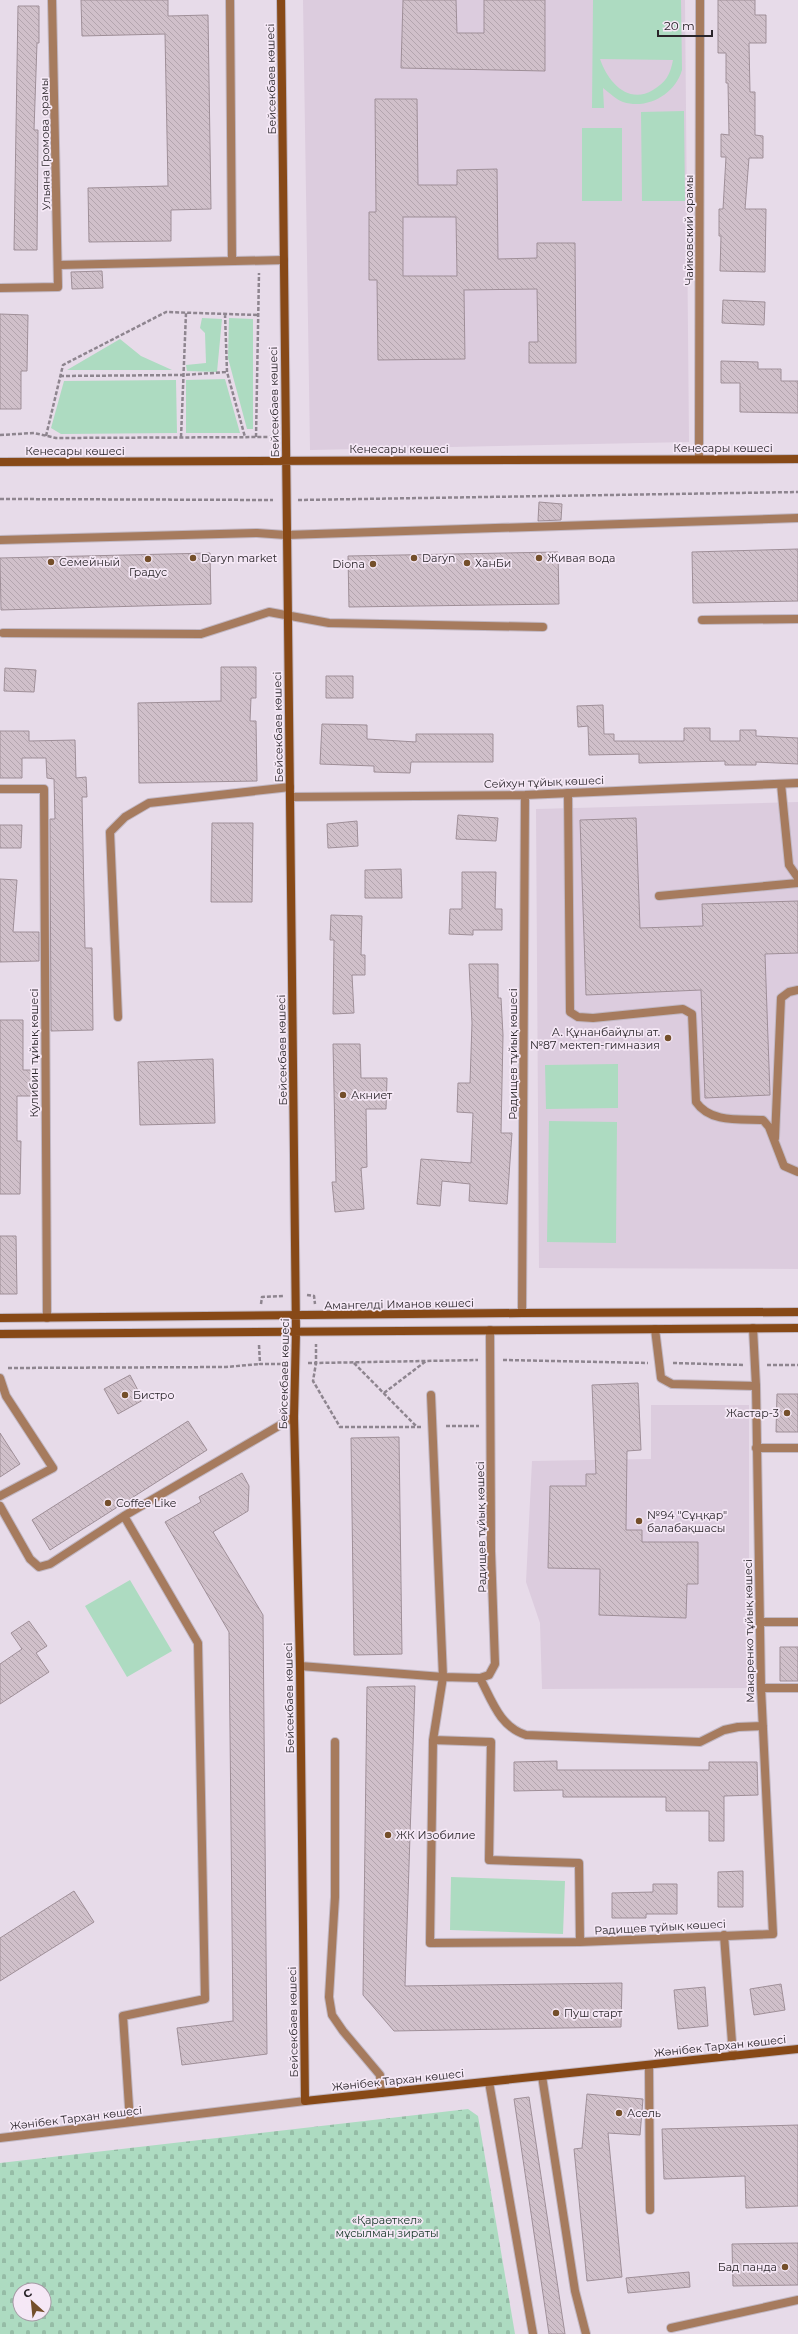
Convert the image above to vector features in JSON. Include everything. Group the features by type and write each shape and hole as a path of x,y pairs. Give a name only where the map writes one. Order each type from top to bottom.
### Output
{"street":[{"name":"Ульяна Громова орамы","path":"0,288 58,287 59,265 52,0"},
{"path":"230,0 232,260"},
{"name":"Бейсекбаев көшесі","path":"281,0 296,1316 294,1417 300,1666 305,2100"},
{"name":"Чайковский орамы","path":"699,460 700,0"},
{"path":"59,265 284,260"},
{"name":"Кенесары көшесі","path":"0,462 798,459"},
{"path":"0,540 257,533 286,535 798,518"},
{"path":"3,633 201,634 269,612 330,623 544,627"},
{"path":"702,620 798,619"},
{"name":"Сейхун тұйық көшесі","path":"290,797 525,795 798,783"},
{"path":"782,784 789,866 798,878"},
{"path":"118,1017 110,832 125,817 149,803 290,787"},
{"name":"Кулибин тұйық көшесі","path":"0,789 44,789 47,1318"},
{"path":"568,793 570,1012 578,1017 593,1018 683,1009 692,1014 696,1102 699,1107 702,1111 716,1117 763,1120 769,1127 784,1166 798,1172"},
{"name":"Радищев тұйық көшесі","path":"522,1313 525,795"},
{"path":"659,896 798,883"},
{"path":"775,1142 779,1013 781,998 789,992 798,990"},
{"name":"Амангелді Иманов көшесі","path":"0,1318 798,1312"},
{"name":"Макаренко тұйық көшесі","path":"753,1328 756,1386 761,1688 773,1934"},
{"path":"0,1334 798,1328"},
{"path":"655,1329 661,1378 672,1384 756,1386"},
{"name":"Радищев тұйық көшесі","path":"480,1678 489,1675 495,1664 491,1551 490,1330"},
{"path":"0,1378 3,1397 53,1468 0,1496"},
{"path":"431,1395 444,1677 434,1740 430,1943 580,1942"},
{"path":"0,1506 30,1559 40,1566 50,1564 124,1516 294,1417"},
{"path":"756,1448 798,1448"},
{"path":"124,1516 198,1642 205,1999 123,2016 130,2122"},
{"path":"760,1622 798,1622"},
{"path":"300,1666 444,1677 480,1678 505,1723 516,1732 526,1736 700,1742 724,1730 738,1727 763,1726"},
{"path":"761,1688 798,1688"},
{"name":"Радищев тұйық көшесі","path":"434,1740 491,1742 489,1860 579,1863 580,1942 773,1934"},
{"path":"335,1742 335,1897 329,1997 332,2015 343,2031 380,2075 381,2093"},
{"path":"724,1935 733,2056"},
{"name":"Жәнібек Тархан көшесі","path":"0,2138 305,2100 798,2049"},
{"path":"649,2065 650,2210"},
{"path":"542,2076 575,2291 586,2334"},
{"path":"489,2082 533,2334"},
{"path":"671,2328 798,2300"}],"path":[{"path":"256,437 259,260"},
{"path":"46,436 63,365 166,312 258,315"},
{"path":"181,437 186,313"},
{"path":"225,314 227,372 245,437"},
{"path":"60,376 184,375 227,372"},
{"path":"0,435 34,433 56,438 286,436"},
{"path":"0,499 286,500 798,492"},
{"path":"384,1393 426,1361"},
{"path":"353,1363 417,1427"},
{"path":"0,1368 226,1367 260,1364"}],"shaded area":[{"path":"303,0 685,0 689,442 310,450"},
{"name":"А. Құнанбайұлы ат. №87 мектеп-гимназия","path":"798,802 798,1269 539,1268 536,809"},
{"name":"№94 \"Сұңқар\" балабақшасы","path":"651,1405 749,1405 749,1688 542,1689 540,1623 526,1582 532,1461 651,1459"}],"green space":[{"path":"593,0 681,0 682,70 673,86 667,93 659,98 642,104 623,102 615,98 603,88 604,108 592,108","holes":["600,59 673,60 669,74 661,84 644,94 635,95 627,93 614,83 608,76"]},
{"path":"684,111 685,201 642,201 641,112"},
{"path":"582,128 622,128 622,201 582,201"},
{"path":"202,318 222,319 217,372 187,371 186,365 206,363 205,333 200,328"},
{"path":"229,318 253,319 253,429 247,429 228,358"},
{"path":"120,339 141,356 172,370 67,370"},
{"path":"225,379 240,433 186,433 186,380"},
{"path":"176,380 177,433 61,434 51,428 64,381"},
{"path":"618,1064 618,1108 546,1109 545,1065"},
{"path":"549,1121 617,1122 616,1243 547,1242"},
{"path":"130,1580 172,1651 127,1677 85,1606"},
{"path":"451,1877 565,1881 563,1934 450,1930"},
{"name":"«Қараөткел» мұсылман зираты","path":"468,2109 478,2116 515,2334 0,2334 0,2163"}],"building":[{"path":"81,0 168,0 168,16 208,15 211,209 171,210 171,241 89,242 88,188 168,186 165,34 82,36"},
{"path":"403,0 456,0 457,33 484,33 484,0 545,0 545,71 401,68"},
{"path":"718,0 755,0 755,15 766,15 766,43 749,43 750,92 755,92 755,135 763,136 763,158 749,158 745,209 766,209 765,272 720,271 721,236 719,236 719,209 723,209 726,157 721,157 721,134 729,135 726,53 718,53"},
{"path":"18,6 39,6 39,43 37,43 34,130 38,130 37,250 14,250"},
{"path":"375,99 417,99 418,185 457,185 457,170 497,169 498,259 537,258 537,243 575,243 576,363 529,363 529,342 538,342 537,289 464,290 465,359 378,360 377,280 369,280 369,212 376,212","holes":["403,217 456,217 457,276 403,276"]},
{"path":"102,271 103,288 72,289 71,272"},
{"path":"723,300 765,302 764,325 722,323"},
{"path":"0,314 28,315 27,371 21,371 21,409 0,409"},
{"path":"721,361 758,362 758,369 781,369 781,381 798,381 798,413 740,412 740,383 721,383"},
{"path":"539,502 562,504 561,520 538,521"},
{"path":"798,549 798,601 693,603 692,552"},
{"path":"558,552 559,604 349,607 348,556"},
{"path":"210,553 211,604 1,610 0,558"},
{"path":"221,667 256,667 256,698 251,698 250,721 256,721 257,781 139,783 138,703 221,701"},
{"path":"5,668 36,670 34,692 4,691"},
{"path":"326,676 353,676 353,698 326,698"},
{"path":"603,705 604,734 614,734 614,741 684,741 684,728 710,728 710,741 740,741 740,730 756,730 756,736 798,738 798,764 756,762 756,765 725,765 725,761 639,763 639,754 589,755 588,726 578,727 577,706"},
{"path":"322,724 367,725 367,739 416,742 416,734 493,734 493,762 411,762 410,773 374,772 374,766 320,764"},
{"path":"0,731 29,731 29,741 75,740 76,778 86,777 87,797 82,797 85,948 92,948 93,1030 51,1031 50,819 55,819 54,779 47,778 46,758 22,758 22,778 0,778"},
{"path":"458,815 498,818 496,841 456,839"},
{"path":"636,818 640,928 703,926 702,904 798,901 798,953 765,954 770,1095 705,1098 701,990 586,995 580,820"},
{"path":"357,821 358,846 328,848 327,824"},
{"path":"212,823 253,823 252,902 211,902"},
{"path":"0,825 22,825 21,848 0,848"},
{"path":"401,869 402,898 365,898 365,870"},
{"path":"462,872 496,872 495,909 502,909 502,930 473,930 473,935 449,934 450,909 462,909"},
{"path":"0,879 17,880 13,932 39,932 39,961 0,962"},
{"path":"331,915 362,916 361,955 365,955 365,975 352,975 354,1013 333,1014 334,940 330,940"},
{"path":"469,964 498,964 498,998 501,998 503,1035 501,1133 512,1133 507,1204 469,1201 470,1184 442,1181 440,1206 417,1204 421,1159 471,1163 473,1113 457,1112 458,1083 470,1083 472,1023"},
{"path":"0,1020 23,1020 23,1070 34,1070 34,1096 17,1096 17,1141 21,1141 20,1194 0,1194"},
{"path":"333,1044 360,1044 361,1078 387,1078 386,1109 366,1109 367,1167 361,1168 364,1209 335,1212 332,1182 336,1182"},
{"path":"213,1059 215,1123 140,1125 138,1062"},
{"path":"0,1236 16,1236 17,1294 0,1294"},
{"path":"130,1375 143,1400 118,1414 104,1389"},
{"path":"638,1383 641,1450 627,1451 626,1530 642,1530 642,1542 698,1542 698,1584 687,1584 686,1618 599,1615 600,1569 548,1568 550,1486 586,1486 586,1474 596,1474 592,1385"},
{"name":"Жастар-3","path":"777,1394 798,1394 798,1432 776,1432"},
{"path":"188,1421 207,1450 50,1550 32,1520"},
{"path":"0,1433 20,1464 0,1477"},
{"path":"399,1437 402,1654 354,1655 351,1438"},
{"path":"242,1473 249,1486 248,1511 213,1532 263,1615 267,2054 182,2065 177,2028 233,2021 229,1632 165,1522 201,1502 199,1497"},
{"path":"29,1621 47,1646 36,1653 49,1672 0,1704 0,1664 22,1649 11,1633"},
{"path":"780,1647 798,1647 798,1681 780,1681"},
{"name":"ЖК Изобилие","path":"415,1686 405,1986 622,1983 621,2027 394,2031 363,1995 367,1687"},
{"path":"557,1761 557,1770 709,1770 709,1762 757,1762 758,1795 724,1796 724,1841 709,1841 709,1811 666,1811 666,1797 563,1797 563,1790 514,1791 514,1762"},
{"path":"743,1871 743,1907 718,1907 718,1872"},
{"path":"653,1884 677,1884 677,1914 646,1914 646,1918 612,1918 612,1893 653,1892"},
{"path":"74,1891 94,1922 0,1981 0,1938"},
{"path":"781,1984 785,2010 754,2015 750,1989"},
{"path":"705,1987 708,2026 678,2029 674,1990"},
{"path":"587,2094 643,2099 640,2135 608,2133 622,2277 587,2281 574,2149 582,2148"},
{"path":"529,2097 565,2334 549,2334 514,2099"},
{"path":"798,2125 798,2206 746,2208 745,2176 664,2179 662,2129"},
{"path":"798,2243 798,2285 733,2286 732,2244"},
{"path":"689,2272 690,2287 628,2293 626,2278"}],"place":[{"name":"Daryn market","path":"193,558"},
{"name":"Daryn","path":"414,558"},
{"name":"Живая вода","path":"539,558"},
{"name":"Градус","path":"148,559"},
{"name":"Семейный","path":"51,562"},
{"name":"ХанБи","path":"467,563"},
{"name":"Diona","path":"373,564"},
{"name":"А. Құнанбайұлы ат. №87 мектеп-гимназия","path":"668,1038"},
{"name":"Акниет","path":"343,1095"},
{"name":"Бистро","path":"125,1395"},
{"name":"Жастар-3","path":"787,1413"},
{"name":"Coffee Like","path":"108,1503"},
{"name":"№94 \"Сұңқар\" балабақшасы","path":"639,1521"},
{"name":"ЖК Изобилие","path":"388,1835"},
{"name":"Пуш старт","path":"556,2013"},
{"name":"Асель","path":"619,2113"},
{"name":"Бад панда","path":"785,2267"}]}
